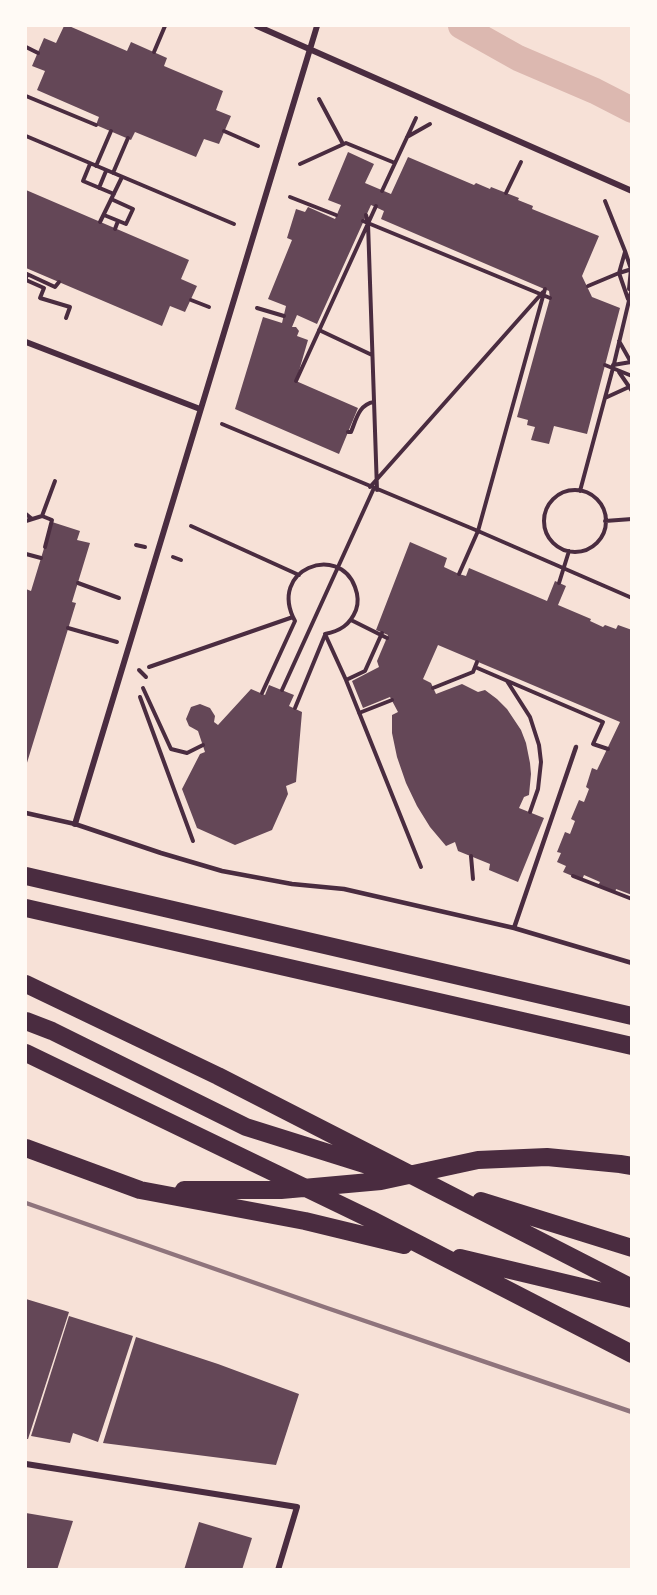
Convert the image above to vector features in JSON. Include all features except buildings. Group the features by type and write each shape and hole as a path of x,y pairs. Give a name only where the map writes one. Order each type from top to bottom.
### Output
{"highway":[{"path":"26,876 632,1016"},
{"path":"26,908 632,1046"},
{"path":"26,984 218,1076 632,1288"},
{"path":"26,1021 52,1031 246,1127 632,1248"},
{"path":"26,1053 370,1219 632,1354"},
{"path":"26,1148 140,1190 305,1221 632,1299"},
{"path":"140,1190 280,1190 381,1181 478,1160 547,1157 632,1166"}],"street":[{"path":"257,26 632,191"},
{"path":"75,824 317,26"},
{"path":"26,342 200,409"},
{"path":"26,1464 297,1507 278,1569"}],"lane":[{"path":"514,928 576,747"},
{"path":"26,813 75,824 222,871 292,884 344,889 514,928 632,963"}],"path":[{"path":"154,52 165,26"},
{"path":"26,47 38,53"},
{"path":"26,96 96,125"},
{"path":"319,99 343,144"},
{"path":"382,191 416,118"},
{"path":"407,137 430,124"},
{"path":"96,166 111,131"},
{"path":"224,131 258,146"},
{"path":"26,136 234,224"},
{"path":"113,174 128,138"},
{"path":"300,164 346,143 395,163"},
{"path":"506,193 521,162"},
{"path":"90,164 83,181 114,194"},
{"path":"99,188 106,171"},
{"path":"100,222 122,177"},
{"path":"290,197 336,215"},
{"path":"104,215 126,225 133,209 111,199"},
{"path":"605,201 631,269 630,299"},
{"path":"296,381 375,206"},
{"path":"366,215 377,480"},
{"path":"115,229 118,221"},
{"path":"366,222 550,298"},
{"path":"625,252 632,260"},
{"path":"625,252 619,273 630,299"},
{"path":"588,286 631,269"},
{"path":"58,282 55,287 27,274 26,279 44,288 40,298 70,307 66,318"},
{"path":"580,491 615,368 632,288"},
{"path":"282,690 377,480 542,295"},
{"path":"459,574 478,531 542,295"},
{"path":"191,300 209,307"},
{"path":"256,308 284,316"},
{"path":"319,330 372,355"},
{"path":"615,368 631,363 619,341"},
{"path":"605,365 632,376"},
{"path":"615,368 632,392"},
{"path":"605,398 628,387"},
{"path":"348,432 351,432 361,408 365,404 374,402"},
{"path":"222,424 632,598"},
{"path":"42,516 55,481"},
{"path":"580,491 595,498 605,515 605,521 606,525 602,535 596,543 579,552 559,548 551,541 544,523 545,512 557,496 566,492 580,491"},
{"path":"26,514 32,519"},
{"path":"26,521 42,516 52,520 45,547"},
{"path":"605,521 632,519"},
{"path":"191,526 298,575"},
{"path":"136,544 146,547"},
{"path":"559,583 568,551"},
{"path":"26,554 41,558"},
{"path":"173,557 181,560"},
{"path":"262,693 295,621 289,611 289,588 304,570 315,565 327,564 338,567 347,574 358,594 357,606 351,620 336,632 325,634"},
{"path":"78,583 119,598"},
{"path":"149,667 293,617"},
{"path":"351,620 387,638"},
{"path":"68,628 118,642"},
{"path":"325,634 346,680 421,867"},
{"path":"295,708 325,634"},
{"path":"346,680 365,671 382,634"},
{"path":"433,688 473,672 477,662"},
{"path":"475,667 603,722 593,744 608,748"},
{"path":"139,670 146,677"},
{"path":"507,681 530,717 539,745 541,762 538,789 530,812"},
{"path":"143,688 171,749 187,753 203,746"},
{"path":"140,697 193,841"},
{"path":"359,713 392,700"},
{"path":"471,856 473,879"},
{"path":"573,876 632,899"}],"waterway":[{"path":"461,26 518,58 595,91 632,110"}],"railway":[{"path":"26,1203 632,1412"}]}
